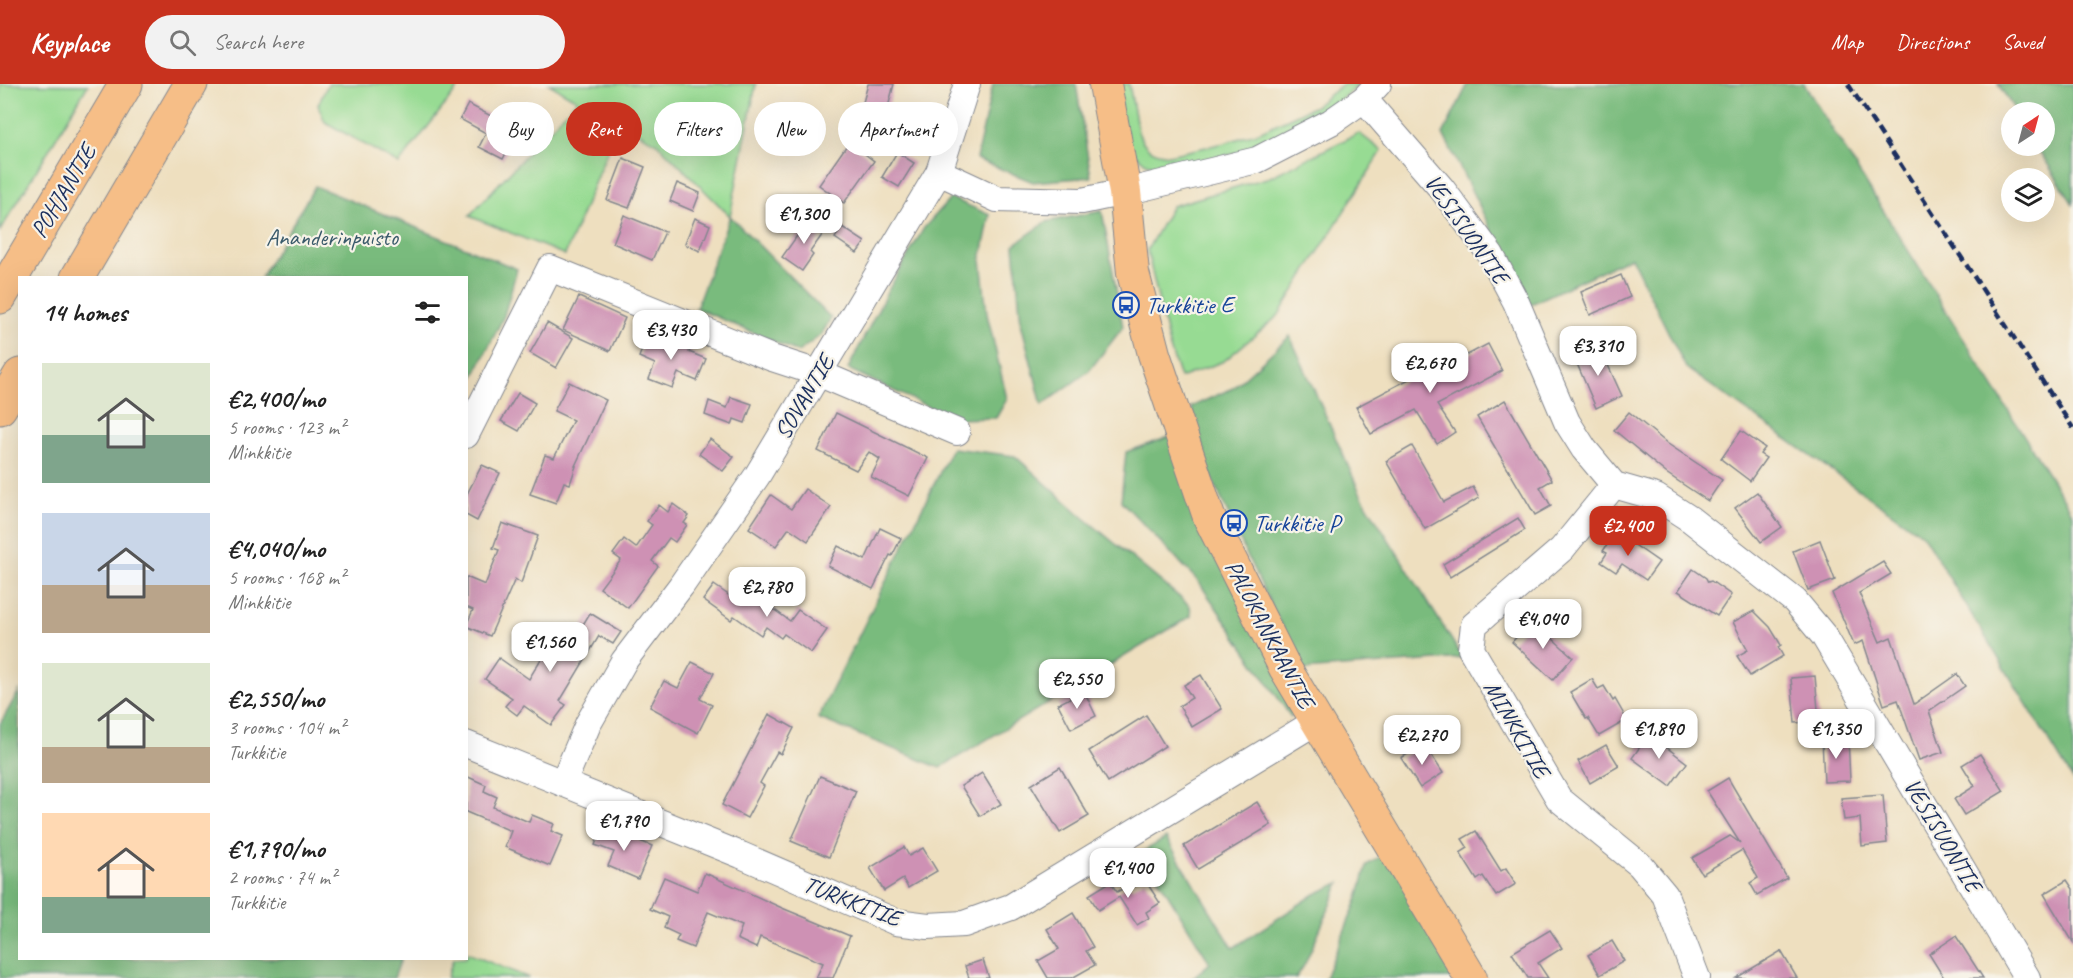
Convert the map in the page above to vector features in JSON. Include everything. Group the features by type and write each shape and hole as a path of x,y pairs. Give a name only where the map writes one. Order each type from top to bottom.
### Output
{"highway":[{"name":"POHJANTIE","path":"0,297 126,84"},
{"path":"78,276 190,84"},
{"path":"0,408 18,378"}],"main road":[{"name":"PALOKANKAANTIE","path":"1105,84 1125,192 1133,273 1154,354 1209,517 1285,668 1471,978"}],"street":[{"name":"SOVANTIE","path":"563,783 588,724 624,661 681,586 757,476 939,172 967,84"},
{"path":"939,172 997,199 1082,201 1257,160 1331,122 1371,91"},
{"name":"VESISUONTIE","path":"1371,91 1491,255 1516,302 1567,422 1584,449 1614,484 1665,502 1707,531 1796,601 1830,645 2027,978"},
{"path":"468,431 550,268 772,358 818,373 957,432"},
{"name":"MINKKITIE","path":"1614,484 1562,549 1474,625 1471,649 1559,799 1640,865 1665,895 1697,978"},
{"name":"TURKKITIE","path":"468,745 896,922 928,926 964,924 1011,907 1317,721"}],"green space":[{"path":"0,84 88,85 0,231"},
{"path":"328,84 461,84 399,164 325,122 318,105"},
{"path":"549,84 756,84 742,155 742,102 654,102 654,141 642,135 642,102 575,102 577,100"},
{"path":"993,84 1076,84 1091,177 1033,182 976,159"},
{"path":"1114,84 1129,84 1138,132 1143,142 1149,149 1169,155 1225,143 1259,132 1315,106 1343,84 1361,84 1322,113 1254,149 1175,168 1161,168 1146,163 1129,146"},
{"path":"1468,84 1804,84 2073,514 2073,780 1923,535 1686,368 1631,257 1529,305 1443,134"},
{"path":"1998,84 2073,84 2073,204 2055,176 2055,168 2050,168 2042,156 2055,156 2055,102 2010,102"},
{"path":"566,112 566,156 605,156 565,255 469,216 525,156 554,156 554,125"},
{"path":"1359,133 1382,151 1278,316 1224,361 1180,378 1169,345 1147,250 1172,206 1270,177"},
{"path":"670,156 742,156 730,216"},
{"name":"Ananderinpuisto","path":"315,186 517,269 504,316 468,388 468,276 262,276"},
{"path":"951,198 990,215 981,260 987,314 1007,399 996,418 954,419 848,369 886,294 924,228"},
{"path":"1102,211 1123,327 1089,371 1042,405 1021,323 1014,245 1046,222"},
{"path":"730,216 831,318 821,335 798,352 696,308"},
{"path":"1290,336 1362,497 1463,658 1303,670 1209,472 1191,407 1233,388"},
{"path":"1175,435 1297,707 1291,717 1198,581 1121,501 1126,452"},
{"path":"952,448 1015,456 1082,516 1190,606 1191,616 940,768 818,718"},
{"path":"18,693 18,960 401,960 394,978 0,978 0,724"},
{"path":"1166,838 1233,948 1315,894 1340,883 1305,964 1296,978 1192,978 1210,963 1142,852"},
{"path":"1386,853 1463,978 1325,978 1358,898 1367,865"},
{"path":"468,953 529,978 447,978 453,960 468,960"}],"building":[{"path":"868,84 894,84 889,102 863,102"},
{"path":"468,104 486,113 486,133 460,119"},
{"path":"486,133 486,150 479,147"},
{"path":"839,156 867,156 874,161 844,203 819,185"},
{"path":"895,156 903,156 914,163 899,187 882,177"},
{"path":"623,158 645,167 629,208 607,200"},
{"path":"677,183 700,193 693,211 670,201"},
{"path":"624,215 665,232 652,260 613,243"},
{"path":"695,218 710,225 700,251 685,243"},
{"path":"809,219 825,231 810,252 813,255 802,271 782,257"},
{"path":"842,227 865,242 857,253 835,238"},
{"path":"1621,275 1630,297 1590,315 1581,292"},
{"path":"579,297 625,318 610,351 563,330"},
{"path":"547,323 573,338 556,368 530,353"},
{"path":"648,334 670,343 672,340 691,347 689,352 706,359 697,381 678,373 672,388 649,379 655,364 639,357"},
{"path":"1488,344 1502,371 1437,405 1455,432 1437,444 1416,410 1371,434 1356,407 1426,370 1429,375"},
{"path":"1596,346 1599,353 1602,352 1622,396 1596,408 1575,359"},
{"path":"569,382 606,400 575,466 570,484 564,482 556,503 530,494 545,455 554,458 573,420 554,411"},
{"path":"518,393 535,403 519,431 501,421"},
{"path":"731,397 752,404 745,423 734,419 732,425 705,415 709,401 727,408"},
{"path":"1505,400 1552,480 1540,487 1551,506 1535,515 1477,417"},
{"path":"1629,412 1668,444 1722,480 1708,501 1666,473 1614,430"},
{"path":"836,413 928,458 909,496 871,477 880,459 869,452 856,470 818,451"},
{"path":"1741,431 1765,448 1760,454 1766,458 1750,481 1721,459"},
{"path":"710,439 734,457 723,471 699,454"},
{"path":"1412,446 1444,502 1473,487 1479,498 1425,529 1386,461"},
{"path":"482,465 500,473 477,521 468,516 468,492"},
{"path":"805,489 831,507 808,541 789,528 776,546 749,528 771,495 791,509"},
{"path":"1757,492 1782,527 1761,542 1735,508"},
{"path":"673,504 689,516 684,523 687,525 675,542 669,538 652,561 658,566 628,608 600,588 621,560 613,554 624,539 636,548 652,525 647,521 659,505 668,512"},
{"path":"1518,518 1525,530 1450,577 1443,564"},
{"path":"502,523 538,536 521,583 515,579 490,636 468,627 473,610 468,608 468,578 485,585 499,550 493,548"},
{"path":"880,528 901,538 873,589 828,566 838,546 865,560"},
{"path":"1616,532 1659,562 1646,580 1622,564 1616,572 1601,562 1607,553 1603,551"},
{"path":"1820,540 1835,580 1808,590 1793,551"},
{"path":"1883,562 1891,574 1859,593 1880,642 1891,637 1914,704 1957,674 1965,686 1929,711 1943,752 1919,760 1898,700 1884,705 1863,641 1854,645 1832,593"},
{"path":"1693,569 1708,582 1711,581 1731,595 1717,616 1678,591"},
{"path":"714,585 740,603 748,591 790,621 798,610 827,630 811,653 784,634 781,638 766,627 761,635 734,616 731,620 703,600"},
{"path":"1754,611 1770,627 1781,645 1778,647 1783,656 1750,676 1737,656 1748,650 1733,622"},
{"path":"590,613 621,632 613,644 599,636 560,701 566,705 551,725 524,706 517,715 505,706 512,698 485,679 499,658 529,679 550,644 565,654"},
{"path":"1532,620 1573,657 1553,680 1512,642"},
{"path":"692,662 714,673 700,699 712,705 698,733 650,707 664,681 678,688"},
{"path":"1201,675 1222,709 1192,727 1179,706 1192,698 1184,685"},
{"path":"1815,676 1819,721 1795,723 1791,678"},
{"path":"1592,679 1598,689 1604,686 1613,701 1615,699 1627,720 1599,736 1570,692"},
{"path":"1084,691 1096,716 1071,729 1058,704"},
{"path":"769,714 794,728 781,754 777,752 760,783 764,786 747,818 722,805"},
{"path":"1146,715 1165,746 1108,782 1089,751"},
{"path":"1649,734 1687,763 1670,786 1632,758"},
{"path":"1848,738 1850,781 1824,782 1822,739"},
{"path":"1424,744 1443,773 1420,788 1401,758"},
{"path":"1606,745 1619,766 1590,783 1578,761"},
{"path":"1980,754 2004,791 1964,815 1954,799 1975,786 1962,765"},
{"path":"1060,767 1089,816 1060,833 1031,785"},
{"path":"982,773 1001,804 980,816 961,786"},
{"path":"820,776 856,791 829,857 791,841"},
{"path":"468,777 486,785 484,791 497,797 493,807 529,822 532,815 554,824 551,831 563,836 550,866 505,847 511,831 468,813"},
{"path":"1728,778 1787,878 1757,895 1750,883 1758,878 1742,850 1702,874 1692,858 1730,836 1740,843 1707,791"},
{"path":"1883,795 1887,843 1862,846 1860,818 1844,820 1841,798"},
{"path":"1257,802 1271,825 1198,869 1184,846"},
{"path":"603,826 652,846 638,879 608,866 614,852 595,845"},
{"path":"1476,831 1501,871 1506,868 1516,884 1496,896 1483,876 1477,880 1460,853 1468,848 1462,839"},
{"path":"904,847 909,856 923,848 937,871 908,888 903,879 884,891 870,868"},
{"path":"705,873 850,936 833,978 816,978 823,963 760,937 756,948 737,939 742,926 708,912 693,948 676,941 679,935 664,928 668,917 650,909 664,877 697,891"},
{"path":"1145,880 1160,903 1146,912 1149,918 1137,925 1119,897 1098,910 1089,895 1110,882 1117,892 1129,885 1131,888"},
{"path":"2067,880 2073,889 2073,942 2044,894"},
{"path":"1073,913 1093,947 1086,951 1095,965 1072,978 1048,978 1038,961 1059,949 1047,929"},
{"path":"1550,930 1562,948 1538,963 1548,978 1528,978 1512,953"},
{"path":"1956,936 1983,978 1944,978 1929,954"},
{"path":"1612,941 1624,961 1600,975 1588,955"},
{"path":"1781,951 1797,978 1736,978"},
{"path":"983,960 989,978 969,978 965,966"}],"railway":[{"path":"1848,84 2073,428"}],"place":[{"name":"Turkkitie E","path":"1126,305"},
{"name":"Turkkitie P","path":"1234,523"}]}
